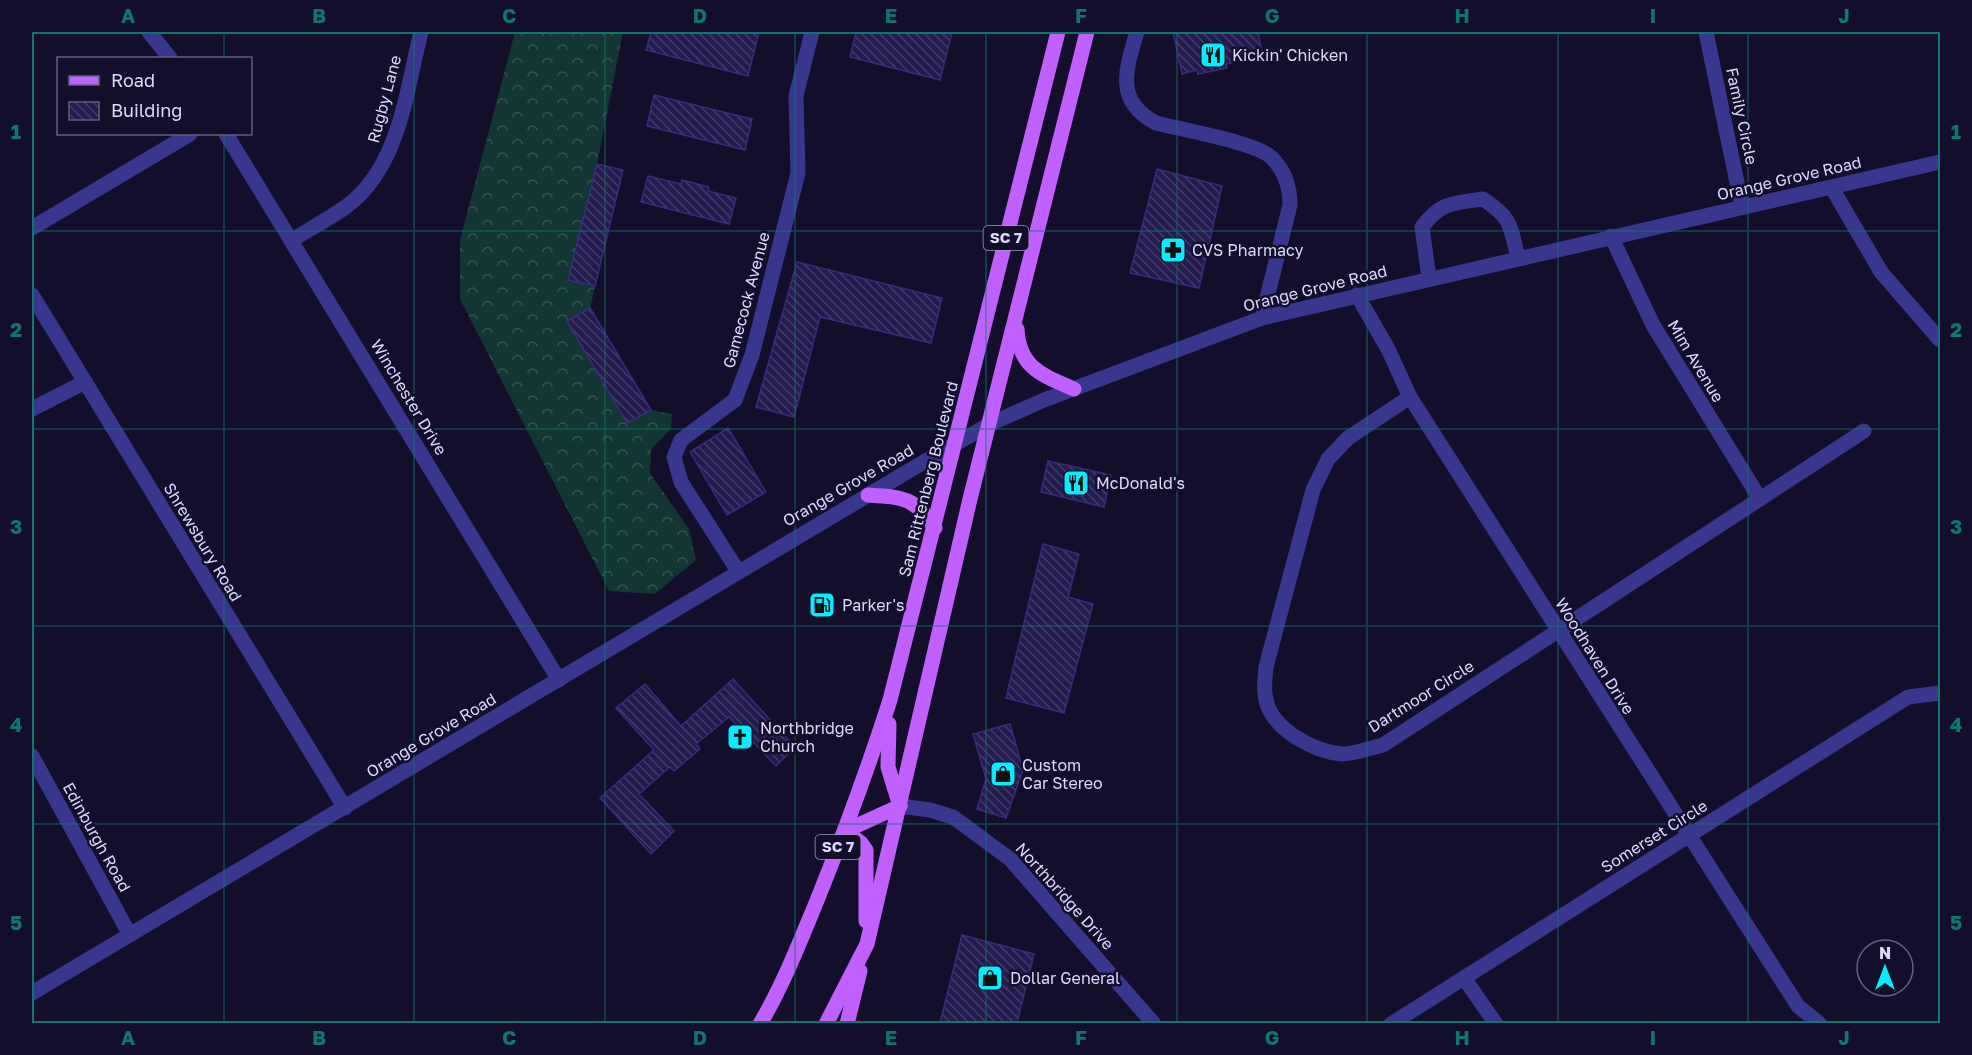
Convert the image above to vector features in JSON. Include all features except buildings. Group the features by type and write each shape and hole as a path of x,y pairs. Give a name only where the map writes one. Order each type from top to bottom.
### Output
{"main road":[{"name":"Sam Rittenberg Boulevard","path":"760,1023 779,992 845,831 864,783 890,700 1058,32"},
{"name":"SC 7","path":"826,1023 867,944 1016,314 1087,32"},
{"path":"1016,314 1018,346 1027,363 1041,375 1074,389"},
{"path":"868,495 902,497 917,505 935,528"},
{"path":"847,1023 867,944 866,850 861,843 845,831 900,806 888,766 890,700"},
{"path":"771,1023 779,992"}],"street":[{"path":"149,32 169,57"},
{"name":"Rugby Lane","path":"292,240 348,205 381,168 393,145 421,32"},
{"name":"Gamecock Avenue","path":"738,571 681,482 675,458 681,440 735,400 752,355 798,173 796,96 812,32"},
{"path":"1137,32 1127,67 1126,87 1132,104 1143,116 1156,123 1254,148 1271,156 1290,188 1290,205 1262,318"},
{"name":"Family Circle","path":"1706,32 1742,207"},
{"path":"32,228 188,135"},
{"name":"Winchester Drive","path":"227,135 559,680"},
{"name":"Orange Grove Road","path":"32,993 738,571 990,424 1074,389 1262,318 1941,162"},
{"path":"1832,188 1881,272 1941,340"},
{"path":"1429,278 1422,227 1436,210 1459,203 1483,199 1503,213 1511,229 1518,258"},
{"name":"Mim Avenue","path":"1611,236 1653,325 1760,499"},
{"name":"Shrewsbury Road","path":"32,295 345,807"},
{"name":"Woodhaven Drive","path":"1357,295 1388,349 1410,397 1688,836 1798,1006 1820,1023"},
{"path":"32,409 85,382"},
{"name":"Dartmoor Circle","path":"1410,397 1348,438 1328,459 1313,490 1266,667 1264,689 1268,706 1276,719 1299,738 1323,751 1344,754 1383,745 1864,432"},
{"name":"Somerset Circle","path":"1391,1023 1908,697 1941,693"},
{"name":"Edinburgh Road","path":"32,756 130,935"},
{"name":"Northbridge Drive","path":"900,806 930,810 953,817 1010,859 1154,1023"},
{"path":"1464,978 1496,1023"}],"green space":[{"path":"515,32 623,32 597,164 568,280 595,287 590,308 567,322 627,423 651,410 672,414 671,428 651,450 650,473 689,529 696,560 655,594 609,591 460,299 460,240"}],"place":[{"name":"Kickin' Chicken","path":"1213,55"},
{"name":"CVS Pharmacy","path":"1173,250"},
{"name":"McDonald's","path":"1076,483"},
{"name":"Parker's","path":"822,605"},
{"name":"Northbridge Church","path":"740,737"},
{"name":"Custom Car Stereo","path":"1003,774"},
{"name":"Dollar General","path":"990,978"}]}
